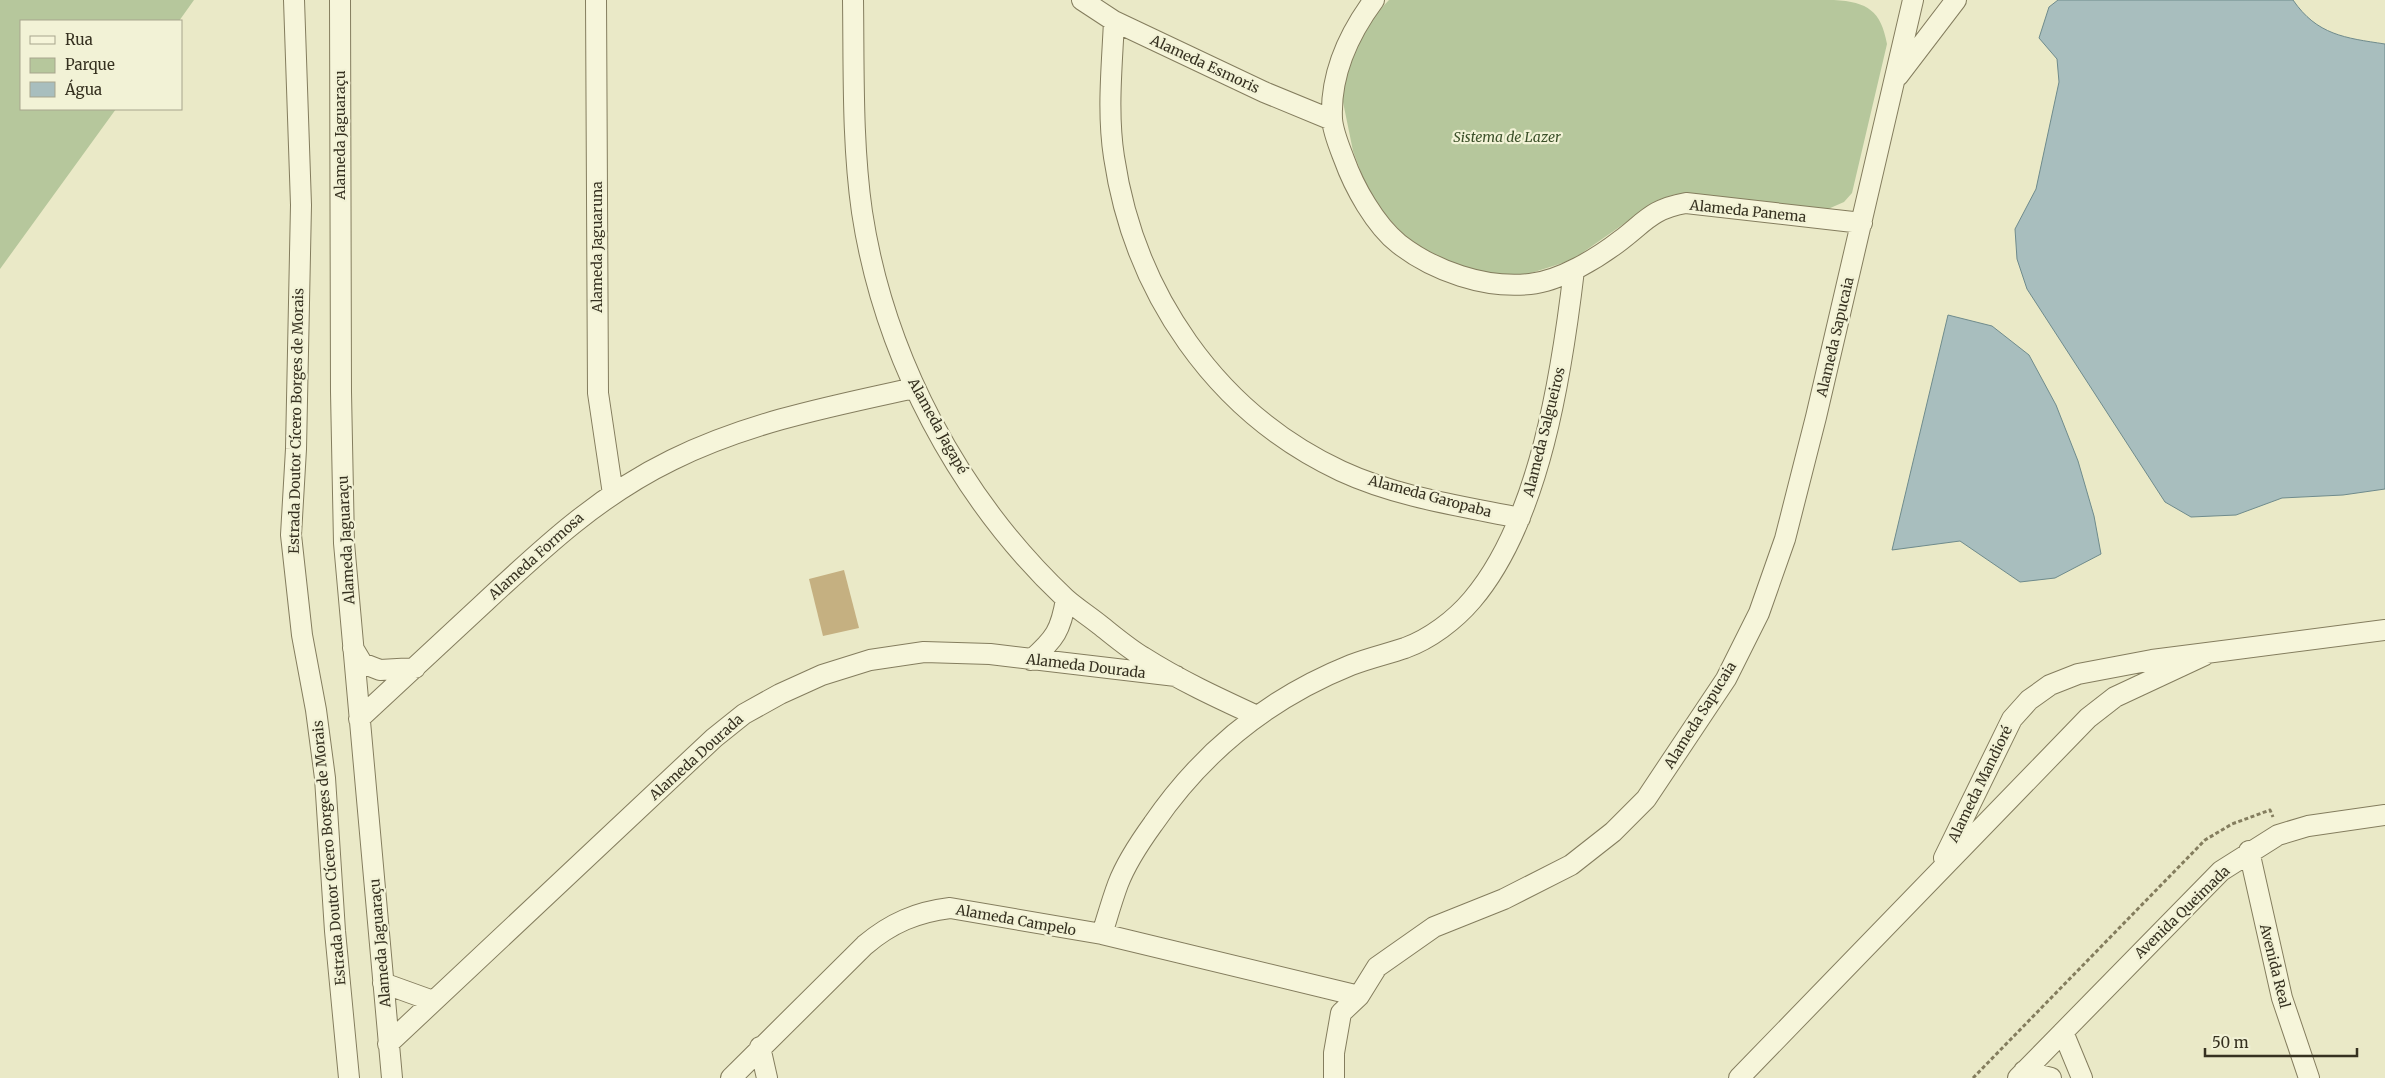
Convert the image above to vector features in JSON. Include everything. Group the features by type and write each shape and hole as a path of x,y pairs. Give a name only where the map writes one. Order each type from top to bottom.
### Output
{"street":[{"name":"Estrada Doutor Cícero Borges de Morais","path":"294,0 301,205 296,449 291,535 302,635 316,710 325,778 335,931 349,1078"},
{"name":"Alameda Jaguaraçu","path":"340,0 341,402 344,543 392,1078"},
{"name":"Alameda Jaguaruna","path":"596,0 598,393 612,494"},
{"name":"Alameda Jagapé","path":"853,0 854,133 862,213 876,277 897,344 914,388 945,443 978,496 1012,541 1066,599 1140,656 1257,716"},
{"name":"Alameda Esmoris","path":"1082,0 1114,21 1264,92 1332,120"},
{"name":"Alameda Panema","path":"1374,0 1362,16 1346,46 1334,80 1332,120 1351,178 1367,207 1398,243 1432,264 1466,278 1508,285 1532,284 1557,278 1574,270 1620,241 1659,210 1686,203 1862,223"},
{"name":"Alameda Sapucaia","path":"1334,1078 1334,1053 1341,1013 1359,996 1376,966 1428,931 1504,899 1571,865 1613,832 1646,799 1726,679 1759,613 1785,539 1816,417 1913,0"},
{"path":"1893,84 1956,0"},
{"name":"Alameda Garopaba","path":"1114,21 1110,109 1114,155 1124,209 1146,271 1154,287 1171,319 1207,368 1245,407 1291,443 1342,471 1388,488 1520,518"},
{"name":"Alameda Salgueiros","path":"1102,934 1118,883 1139,842 1168,802 1204,759 1257,716 1309,684 1343,669 1408,647 1434,632 1454,618 1472,600 1493,571 1520,518 1536,475 1565,346 1574,270"},
{"name":"Alameda Formosa","path":"359,719 557,535 612,494 672,460 734,433 794,414 914,388"},
{"path":"1031,660 1056,635 1062,622 1066,599"},
{"name":"Alameda Mandioré","path":"1935,875 2012,719 2029,700 2050,685 2078,674 2102,668 2385,630"},
{"path":"353,648 362,663 380,670 415,668"},
{"name":"Alameda Dourada","path":"388,1044 714,738 744,714 780,694 822,675 870,660 924,652 990,654 1176,676"},
{"name":"Alameda Mandioré","path":"1739,1078 2088,718 2115,697 2205,655"},
{"path":"2102,668 2111,681 2115,697"},
{"path":"1982,783 2007,802"},
{"name":"Avenida Queimada","path":"2021,1075 2202,888 2221,871 2249,851 2278,835 2308,826 2385,815"},
{"name":"Avenida Real","path":"2249,851 2282,998 2309,1078"},
{"name":"Alameda Campelo","path":"730,1078 882,931 908,917 927,910 950,908 1102,934 1359,996"},
{"path":"383,982 433,1001"},
{"path":"2064,1032 2082,1078"},
{"path":"760,1047 767,1078"},
{"path":"2021,1075 2051,1078"}],"path":[{"path":"1973,1078 2205,840 2232,824 2270,810 2278,835"}],"green space":[{"path":"0,0 194,0 180,20 20,20 20,110 115,110 0,269"},
{"name":"Sistema de Lazer","path":"1389,0 1834,0 1864,6 1877,16 1887,44 1852,193 1844,202 1828,209 1676,194 1658,200 1572,260 1522,276 1479,273 1437,258 1404,235 1371,199 1353,151 1342,97 1351,57 1373,17"}],"water":[{"path":"2058,0 2293,0 2302,12 2322,28 2345,37 2385,44 2385,489 2343,495 2282,498 2236,515 2191,517 2165,502 2027,289 2017,259 2015,229 2036,189 2059,82 2057,59 2039,38 2049,7"},
{"path":"1948,315 1992,326 2029,355 2056,405 2078,461 2094,516 2101,554 2055,578 2020,582 1960,541 1892,550"}],"building":[{"path":"844,570 859,628 823,636 809,579"}]}
